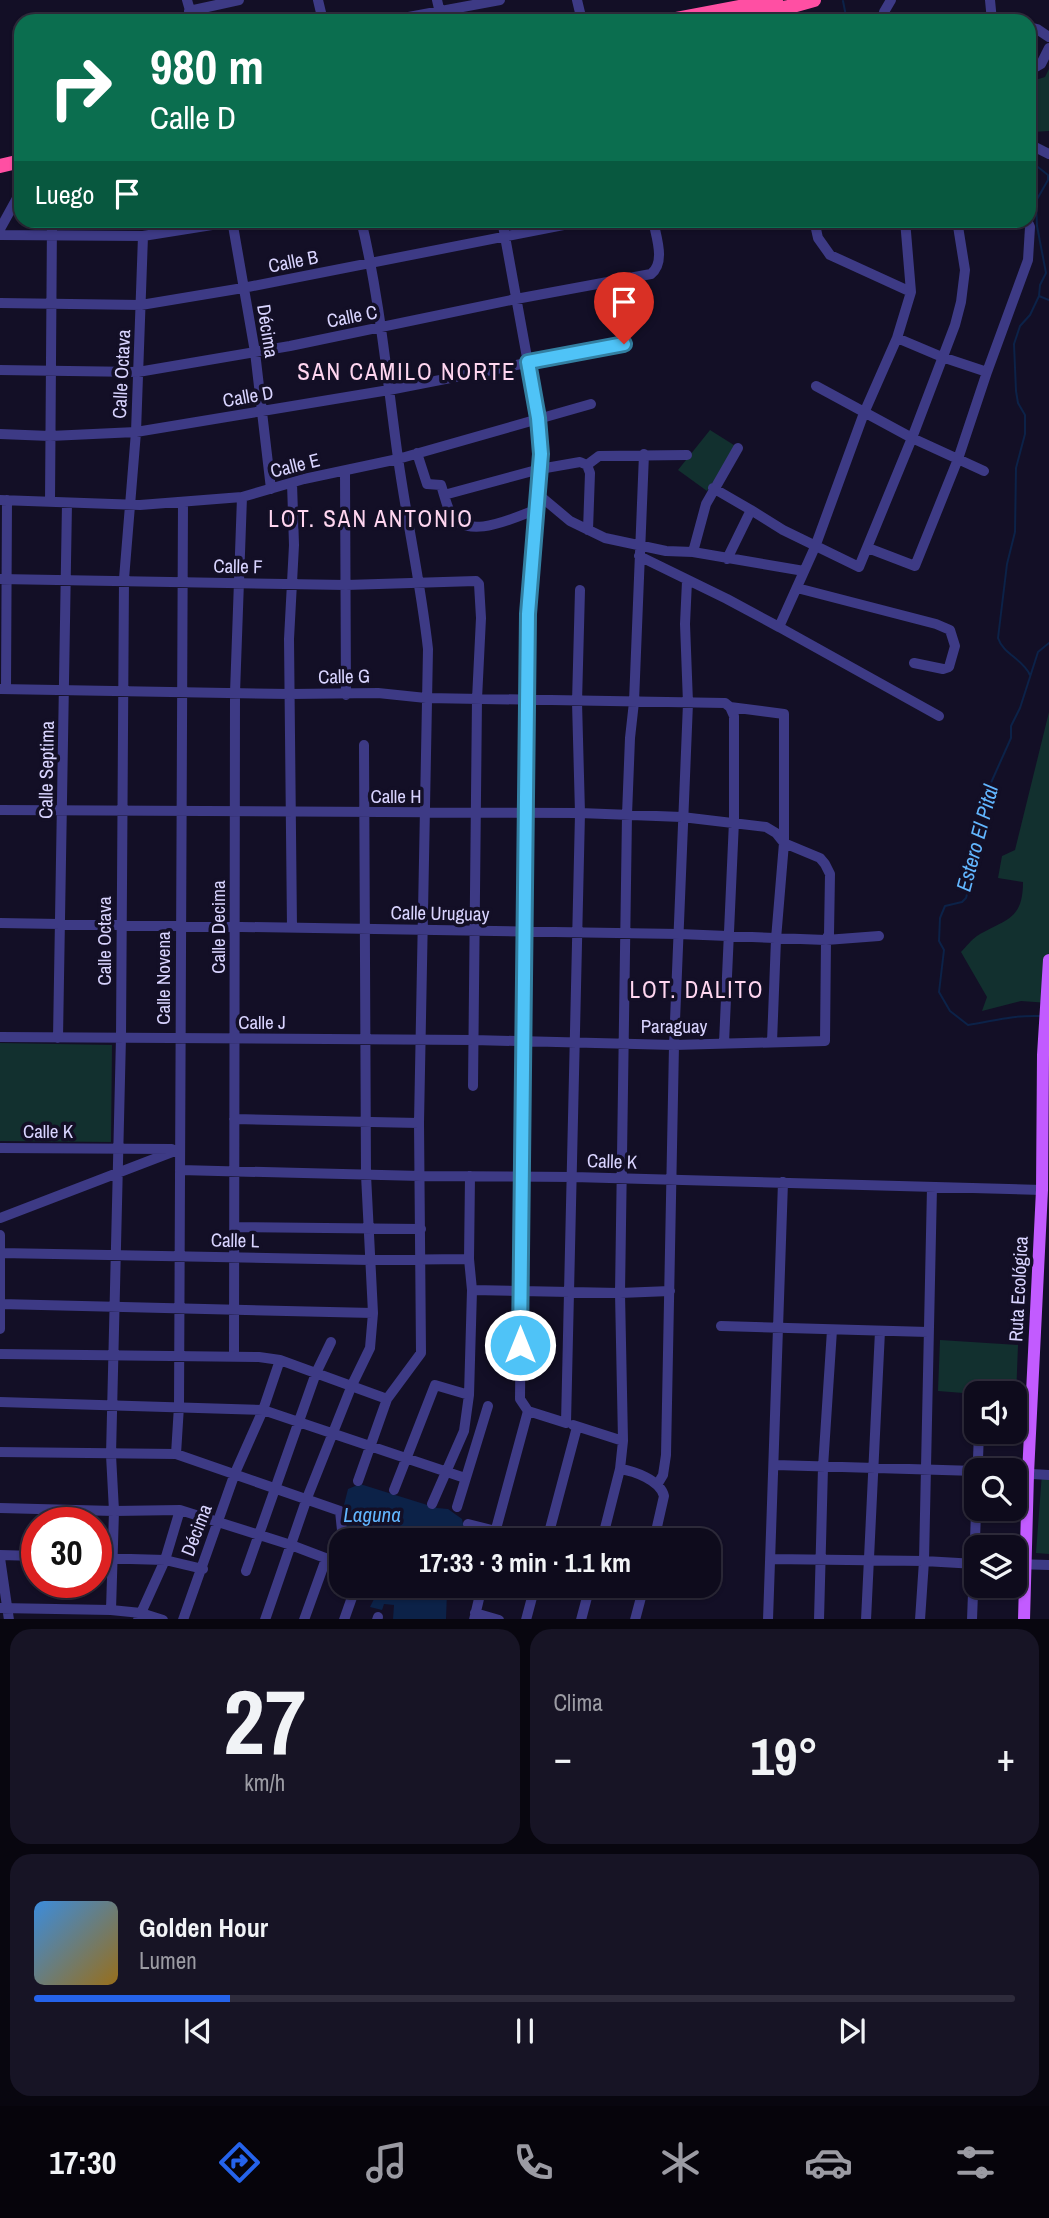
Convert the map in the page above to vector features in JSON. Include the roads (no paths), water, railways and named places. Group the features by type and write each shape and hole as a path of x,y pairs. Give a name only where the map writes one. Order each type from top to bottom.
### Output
{"highway":[{"path":"700,14 776,0"},
{"path":"720,10 789,7 814,0"}],"main road":[{"name":"Ruta Ecológica","path":"1023,1458 1042,1190 1043,1055 1049,960"},
{"name":"Ruta Ecológica","path":"1022,1598 1024,1619"}],"street":[{"path":"190,10 239,0"},
{"path":"439,11 500,0"},
{"path":"1036,67 1041,64 1049,48"},
{"path":"0,229 14,204"},
{"path":"50,502 52,228"},
{"path":"0,235 143,236 192,228"},
{"name":"Décima","path":"235,228 255,352 271,489"},
{"path":"358,1481 387,1399 421,1353 419,1123 423,1040 428,649 424,608 417,583 398,459 382,328 372,264 363,228"},
{"path":"503,228 538,418 540,469 528,614 520,1399 528,1411 623,1441"},
{"name":"Calle B","path":"0,303 141,305 372,264 549,228"},
{"name":"Calle C","path":"0,370 138,372 382,328 651,274 658,267 659,260 654,228"},
{"path":"816,228 821,244 830,255 911,292"},
{"path":"779,628 815,547 864,413 897,338 911,292 906,228"},
{"path":"713,488 815,547 861,566 955,325 964,288 965,270 958,228"},
{"path":"868,548 915,566 958,459 1028,260 1030,228"},
{"name":"Calle Octava","path":"112,1542 116,1172 121,1037 124,579 136,432 143,236"},
{"path":"897,338 987,372"},
{"name":"Calle D","path":"0,434 50,436 136,432 389,390 624,344"},
{"path":"816,386 912,438 984,471"},
{"name":"Calle E","path":"4,500 131,505 242,497 398,459 591,404"},
{"path":"693,552 706,504 738,448"},
{"path":"417,453 426,484 441,485 451,515 463,524 479,528 538,509"},
{"path":"605,1528 620,1469 623,1441 620,1293 627,815 644,454"},
{"path":"586,465 599,456 687,455"},
{"path":"444,495 540,469 577,462 586,465 590,473 588,530"},
{"path":"345,471 346,695"},
{"path":"292,483 293,584 289,639 292,928"},
{"path":"539,495 570,521 639,551 687,581 727,599 939,716"},
{"name":"Calle Decima","path":"234,1356 235,693 242,497"},
{"path":"3,689 4,500"},
{"name":"Calle Novena","path":"176,1454 179,1406 183,502"},
{"name":"Calle Septima","path":"58,1038 67,503"},
{"path":"727,559 751,510"},
{"path":"639,551 693,552 804,571"},
{"name":"Calle F","path":"3,579 124,579 346,585 476,581 481,589 477,699"},
{"path":"657,1485 663,1475 666,1455 674,1045 688,703 685,624 687,581"},
{"path":"797,588 950,630 954,646 949,667 943,669 914,663"},
{"path":"566,1423 580,813 577,702 580,590"},
{"name":"Calle G","path":"3,689 346,695 379,693 426,698 725,703 730,707 784,714 784,843"},
{"path":"473,1086 477,699"},
{"path":"724,1044 734,821 734,716 730,707"},
{"path":"265,1619 307,1498 352,1385 370,1348 373,1313 366,1175 364,745"},
{"name":"Calle H","path":"0,810 580,813 682,817 757,824 771,829 784,843 820,858 830,874 825,1041"},
{"path":"772,1042 776,939 784,843"},
{"name":"Calle Uruguay","path":"0,923 679,934 826,940 878,936"},
{"name":"Calle J","path":"0,1037 523,1040"},
{"name":"Paraguay","path":"523,1040 674,1045 825,1041"},
{"path":"234,1119 419,1123"},
{"name":"Calle K","path":"0,1149 180,1149"},
{"path":"0,1218 180,1149"},
{"name":"Calle K","path":"180,1170 573,1177 1042,1190"},
{"path":"432,1504 464,1431 469,1395 472,1290 469,1259 470,1176"},
{"path":"768,1619 783,1182"},
{"path":"920,1619 932,1187"},
{"path":"236,1227 421,1229"},
{"path":"0,1235 0,1329"},
{"name":"Calle L","path":"1,1253 370,1260 469,1259"},
{"path":"472,1290 620,1293 670,1291"},
{"path":"1,1304 373,1313"},
{"path":"721,1326 928,1332"},
{"path":"819,1619 823,1466 832,1330"},
{"path":"866,1619 880,1331"},
{"path":"246,1571 316,1373 331,1342"},
{"path":"0,1354 259,1357 280,1360 387,1399"},
{"name":"Décima","path":"140,1616 165,1560 203,1569 235,1473 263,1410 280,1360"},
{"path":"394,1490 435,1385 469,1395"},
{"path":"0,1402 263,1410 465,1478"},
{"path":"457,1507 488,1406"},
{"path":"496,1528 528,1411"},
{"path":"550,1528 578,1427"},
{"path":"0,1452 176,1454 340,1511 341,1528"},
{"path":"775,1465 964,1471"},
{"path":"620,1469 663,1490 657,1528"},
{"path":"1027,1474 1049,1475"},
{"path":"0,1508 180,1510 218,1520 329,1560"},
{"path":"112,1558 165,1560 180,1510"},
{"path":"468,1524 477,1528"},
{"path":"9,1619 4,1608 0,1557 21,1556"},
{"path":"304,1619 326,1559"},
{"path":"771,1559 964,1563"},
{"path":"1027,1564 1049,1565"},
{"path":"183,1619 203,1569"},
{"name":"Calle Octava","path":"111,1598 111,1610"},
{"path":"344,1619 352,1598"},
{"path":"479,1598 474,1616 499,1619"},
{"path":"526,1619 532,1598"},
{"path":"581,1619 587,1598"},
{"path":"635,1619 641,1598"},
{"path":"972,1619 973,1598"},
{"path":"4,1608 111,1610 163,1619"}],"water":[{"name":"Laguna","path":"360,1484 448,1509 462,1519 464,1528 346,1528 344,1505 348,1489"},
{"path":"372,1598 447,1598 446,1619 393,1619 394,1605 384,1604 382,1610 370,1607 374,1599"}],"waterway":[{"name":"Estero El Pital","path":"843,1 846,14"},
{"name":"Estero El Pital","path":"1036,166 1048,175 1036,201"},
{"name":"Estero El Pital","path":"1036,201 1037,226 1046,273 1040,285 1039,296 1049,300"},
{"name":"Estero El Pital","path":"1030,675 998,638 1007,564 1015,532 1016,468 1025,434 1025,415 1018,403 1016,391 1014,344 1020,326 1030,315 1039,296"},
{"name":"Estero El Pital","path":"1040,1016 1012,1017 968,1025 950,1011 939,992 944,950 939,941 940,918 945,906 962,902 966,898 987,817 990,785 1011,738 1011,726 1020,708 1038,652 1049,643"}],"district":[{"name":"SAN CAMILO NORTE","path":"407,371"},
{"name":"LOT. SAN ANTONIO","path":"371,518"},
{"name":"LOT. DALITO","path":"697,989"}]}
